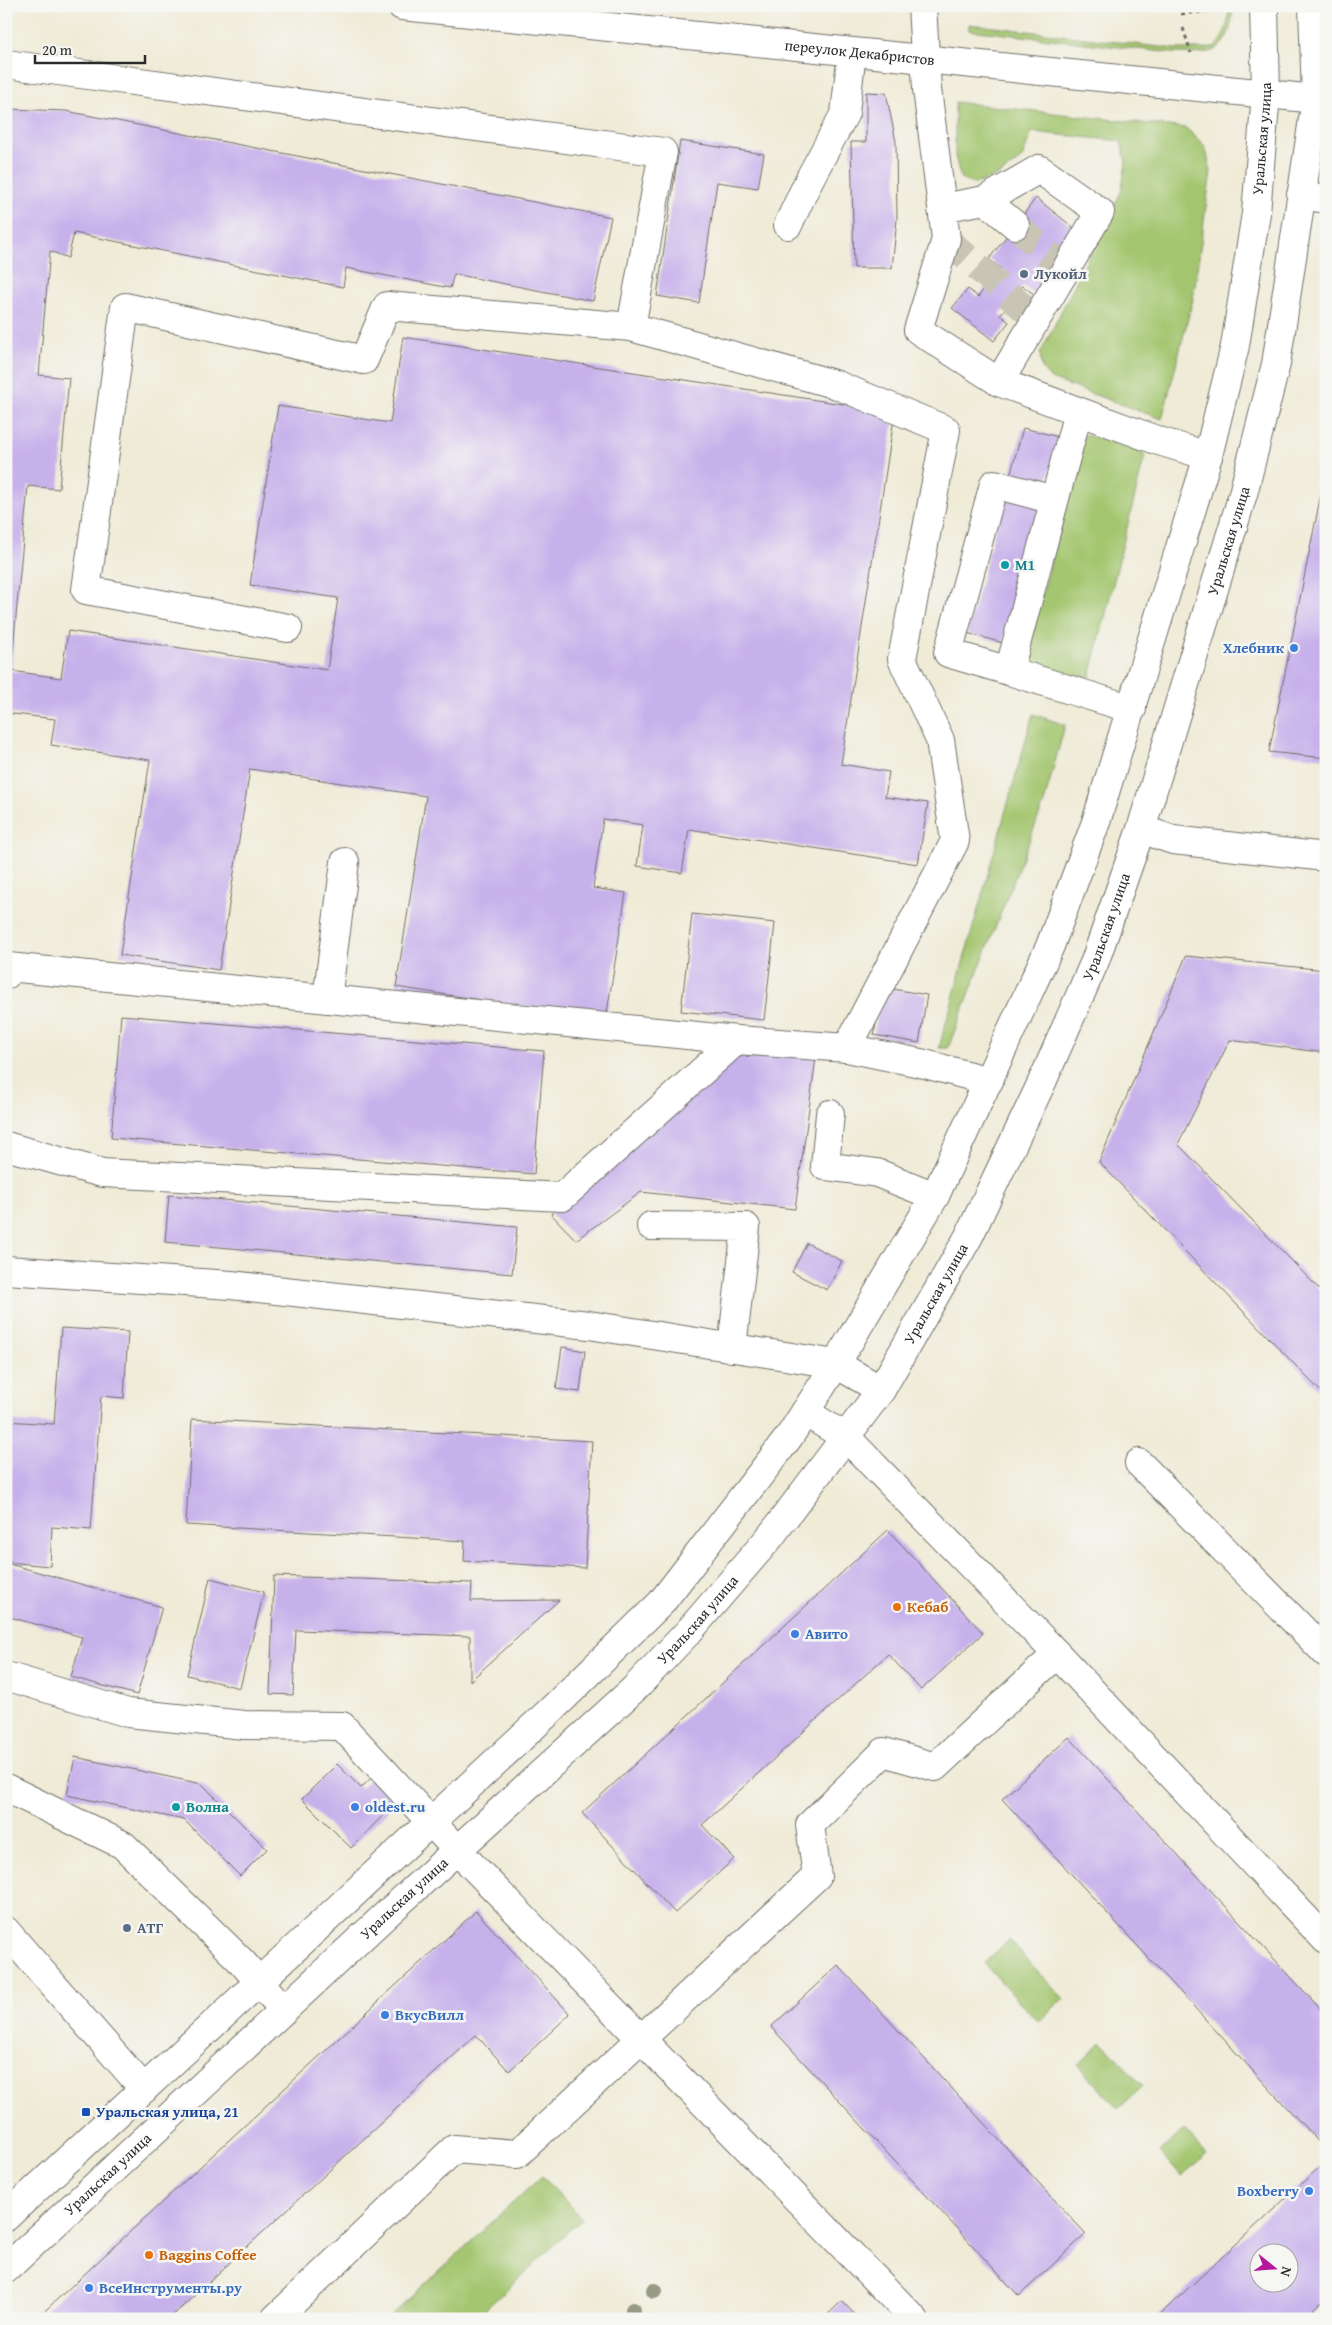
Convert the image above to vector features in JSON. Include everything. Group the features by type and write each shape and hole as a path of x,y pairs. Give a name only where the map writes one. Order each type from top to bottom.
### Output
{"main road":[{"name":"переулок Декабристов","path":"402,6 1266,94 1319,109"},
{"path":"922,6 925,59 946,239 918,330 999,382 1078,412 1208,456"},
{"name":"Уральская улица","path":"6,2218 550,1711 661,1603 789,1437 836,1364 936,1196 1050,946 1096,822 1208,456 1235,346 1256,214 1266,94 1264,6"},
{"name":"Уральская улица","path":"6,2269 457,1850 634,1689 684,1637 770,1537 847,1438 881,1390 969,1236 1043,1080 1095,961 1141,829 1243,494 1276,364 1313,197 1319,109 1313,6"},
{"path":"788,225 810,178 845,113 852,52"},
{"path":"6,64 663,152 631,327"},
{"path":"942,208 985,200 1039,169 1100,212 1063,266 999,382"},
{"path":"985,200 1015,225"},
{"path":"288,628 86,590 125,307 364,360 387,306 631,327 837,385 946,430 902,659 940,740 955,842 847,1048"},
{"path":"1009,671 1078,412"},
{"path":"1054,500 994,484 948,653 1132,709"},
{"path":"1141,829 1173,840 1326,856"},
{"path":"327,999 345,862"},
{"path":"6,975 8,967 737,1040 847,1048 933,1066 989,1081"},
{"path":"6,1146 102,1173 562,1197 737,1040"},
{"path":"830,1114 825,1166 877,1173 936,1196"},
{"path":"651,1226 746,1227 732,1348"},
{"path":"6,1270 231,1285 589,1325 836,1364 881,1390"},
{"path":"805,1412 847,1438 1058,1654 1326,1940"},
{"path":"1140,1463 1326,1653"},
{"path":"275,2319 454,2149 517,2154 817,1876 810,1825 884,1752 935,1767 1058,1654"},
{"path":"6,1676 128,1713 244,1725 342,1726 457,1850 914,2319"},
{"path":"6,1788 123,1845 261,1982 284,2010"},
{"path":"6,1931 144,2089"}],"path":[{"path":"1181,14 1229,10"},
{"path":"1183,28 1192,50"}],"green space":[{"path":"1228,6 1232,6 1232,20 1225,40 1215,50 1200,53 1173,53 969,30 969,24 1176,49 1204,49 1216,46 1222,37 1227,23"},
{"path":"955,102 1186,128 1205,146 1211,171 1193,299 1162,419 1051,379 1042,369 1040,354 1121,192 1126,163 1121,141 1032,132 1022,158 1001,174 975,184 961,179 955,156"},
{"path":"1084,435 1113,441 1145,455 1090,677 1055,676 1040,672 1025,661"},
{"path":"1033,714 1065,725 1044,803 948,1048 939,1048"},
{"path":"1009,1940 1063,1999 1038,2022 984,1963"},
{"path":"1102,2042 1143,2086 1118,2109 1078,2065"},
{"path":"1184,2130 1207,2154 1182,2177 1159,2152"},
{"path":"542,2176 582,2219 475,2319 387,2319"}],"building":[{"path":"866,92 886,93 896,142 897,219 892,268 854,268 851,142 866,142"},
{"path":"6,109 66,111 611,217 593,301 454,274 450,288 346,268 343,287 74,233 68,258 50,251 39,375 69,378 59,489 28,486 11,671 61,678 68,631 327,670 338,598 250,585 278,406 390,423 403,337 895,412 841,764 889,772 885,797 928,803 918,864 689,829 682,873 637,866 643,825 603,819 593,888 626,893 606,1019 396,987 426,796 250,769 219,970 120,955 150,760 51,745 55,719 6,713"},
{"path":"680,141 764,154 758,188 717,182 699,303 657,296"},
{"name":"Лукойл","path":"1036,198 1083,235 1035,295 1023,286 1000,315 1009,322 994,341 952,308 968,289 978,297 992,279 1000,268 989,259"},
{"name":"М1","path":"1023,428 1059,437 1003,643 967,633"},
{"path":"1326,474 1326,758 1269,752"},
{"path":"692,914 775,923 764,1020 681,1011"},
{"path":"1186,956 1326,970 1326,1053 1230,1040 1178,1144 1326,1296 1326,1397 1099,1162"},
{"path":"882,987 927,995 919,1043 874,1035"},
{"path":"121,1015 544,1051 534,1174 111,1138"},
{"path":"773,1054 816,1058 795,1209 641,1192 576,1240 551,1214 726,1058"},
{"path":"169,1195 517,1227 512,1274 165,1242"},
{"path":"807,1243 842,1261 827,1290 792,1272"},
{"path":"61,1328 128,1332 124,1398 101,1396 91,1530 52,1527 50,1566 6,1562 6,1421 54,1424"},
{"path":"562,1347 585,1351 580,1392 556,1389"},
{"path":"192,1419 592,1441 585,1568 464,1561 465,1541 186,1525"},
{"path":"888,1530 983,1633 921,1690 888,1654 702,1825 734,1859 675,1913 582,1813"},
{"path":"6,1563 162,1607 137,1695 71,1677 82,1637 6,1616"},
{"path":"274,1576 472,1583 471,1601 559,1600 470,1681 470,1636 296,1630 293,1695 270,1694"},
{"path":"210,1578 264,1592 240,1688 187,1675"},
{"path":"1069,1737 1326,2015 1326,2150 1002,1799"},
{"name":"Волна","path":"75,1757 202,1784 267,1849 240,1876 184,1820 67,1795"},
{"path":"337,1764 361,1788 371,1778 395,1803 351,1848 302,1799"},
{"path":"476,1911 570,2014 509,2071 476,2035 169,2319 36,2319"},
{"path":"838,1965 1086,2234 1019,2296 771,2027"},
{"path":"1326,2161 1326,2298 1304,2319 1155,2319"},
{"path":"842,2301 859,2319 823,2319"}],"tunnel":[{"path":"1015,225 1060,264"},
{"path":"946,239 1036,319"}],"place":[{"name":"Лукойл","path":"1024,274"},
{"name":"М1","path":"1005,565"},
{"name":"Хлебник","path":"1294,648"},
{"name":"Кебаб","path":"897,1607"},
{"name":"Авито","path":"795,1634"},
{"name":"Волна","path":"176,1807"},
{"name":"oldest.ru","path":"355,1807"},
{"name":"АТГ","path":"127,1928"},
{"name":"ВкусВилл","path":"385,2015"},
{"name":"Уральская улица, 21","path":"86,2112"},
{"name":"Boxberry","path":"1309,2191"},
{"name":"Baggins Coffee","path":"149,2255"},
{"name":"ВсеИнструменты.ру","path":"89,2288"}]}
